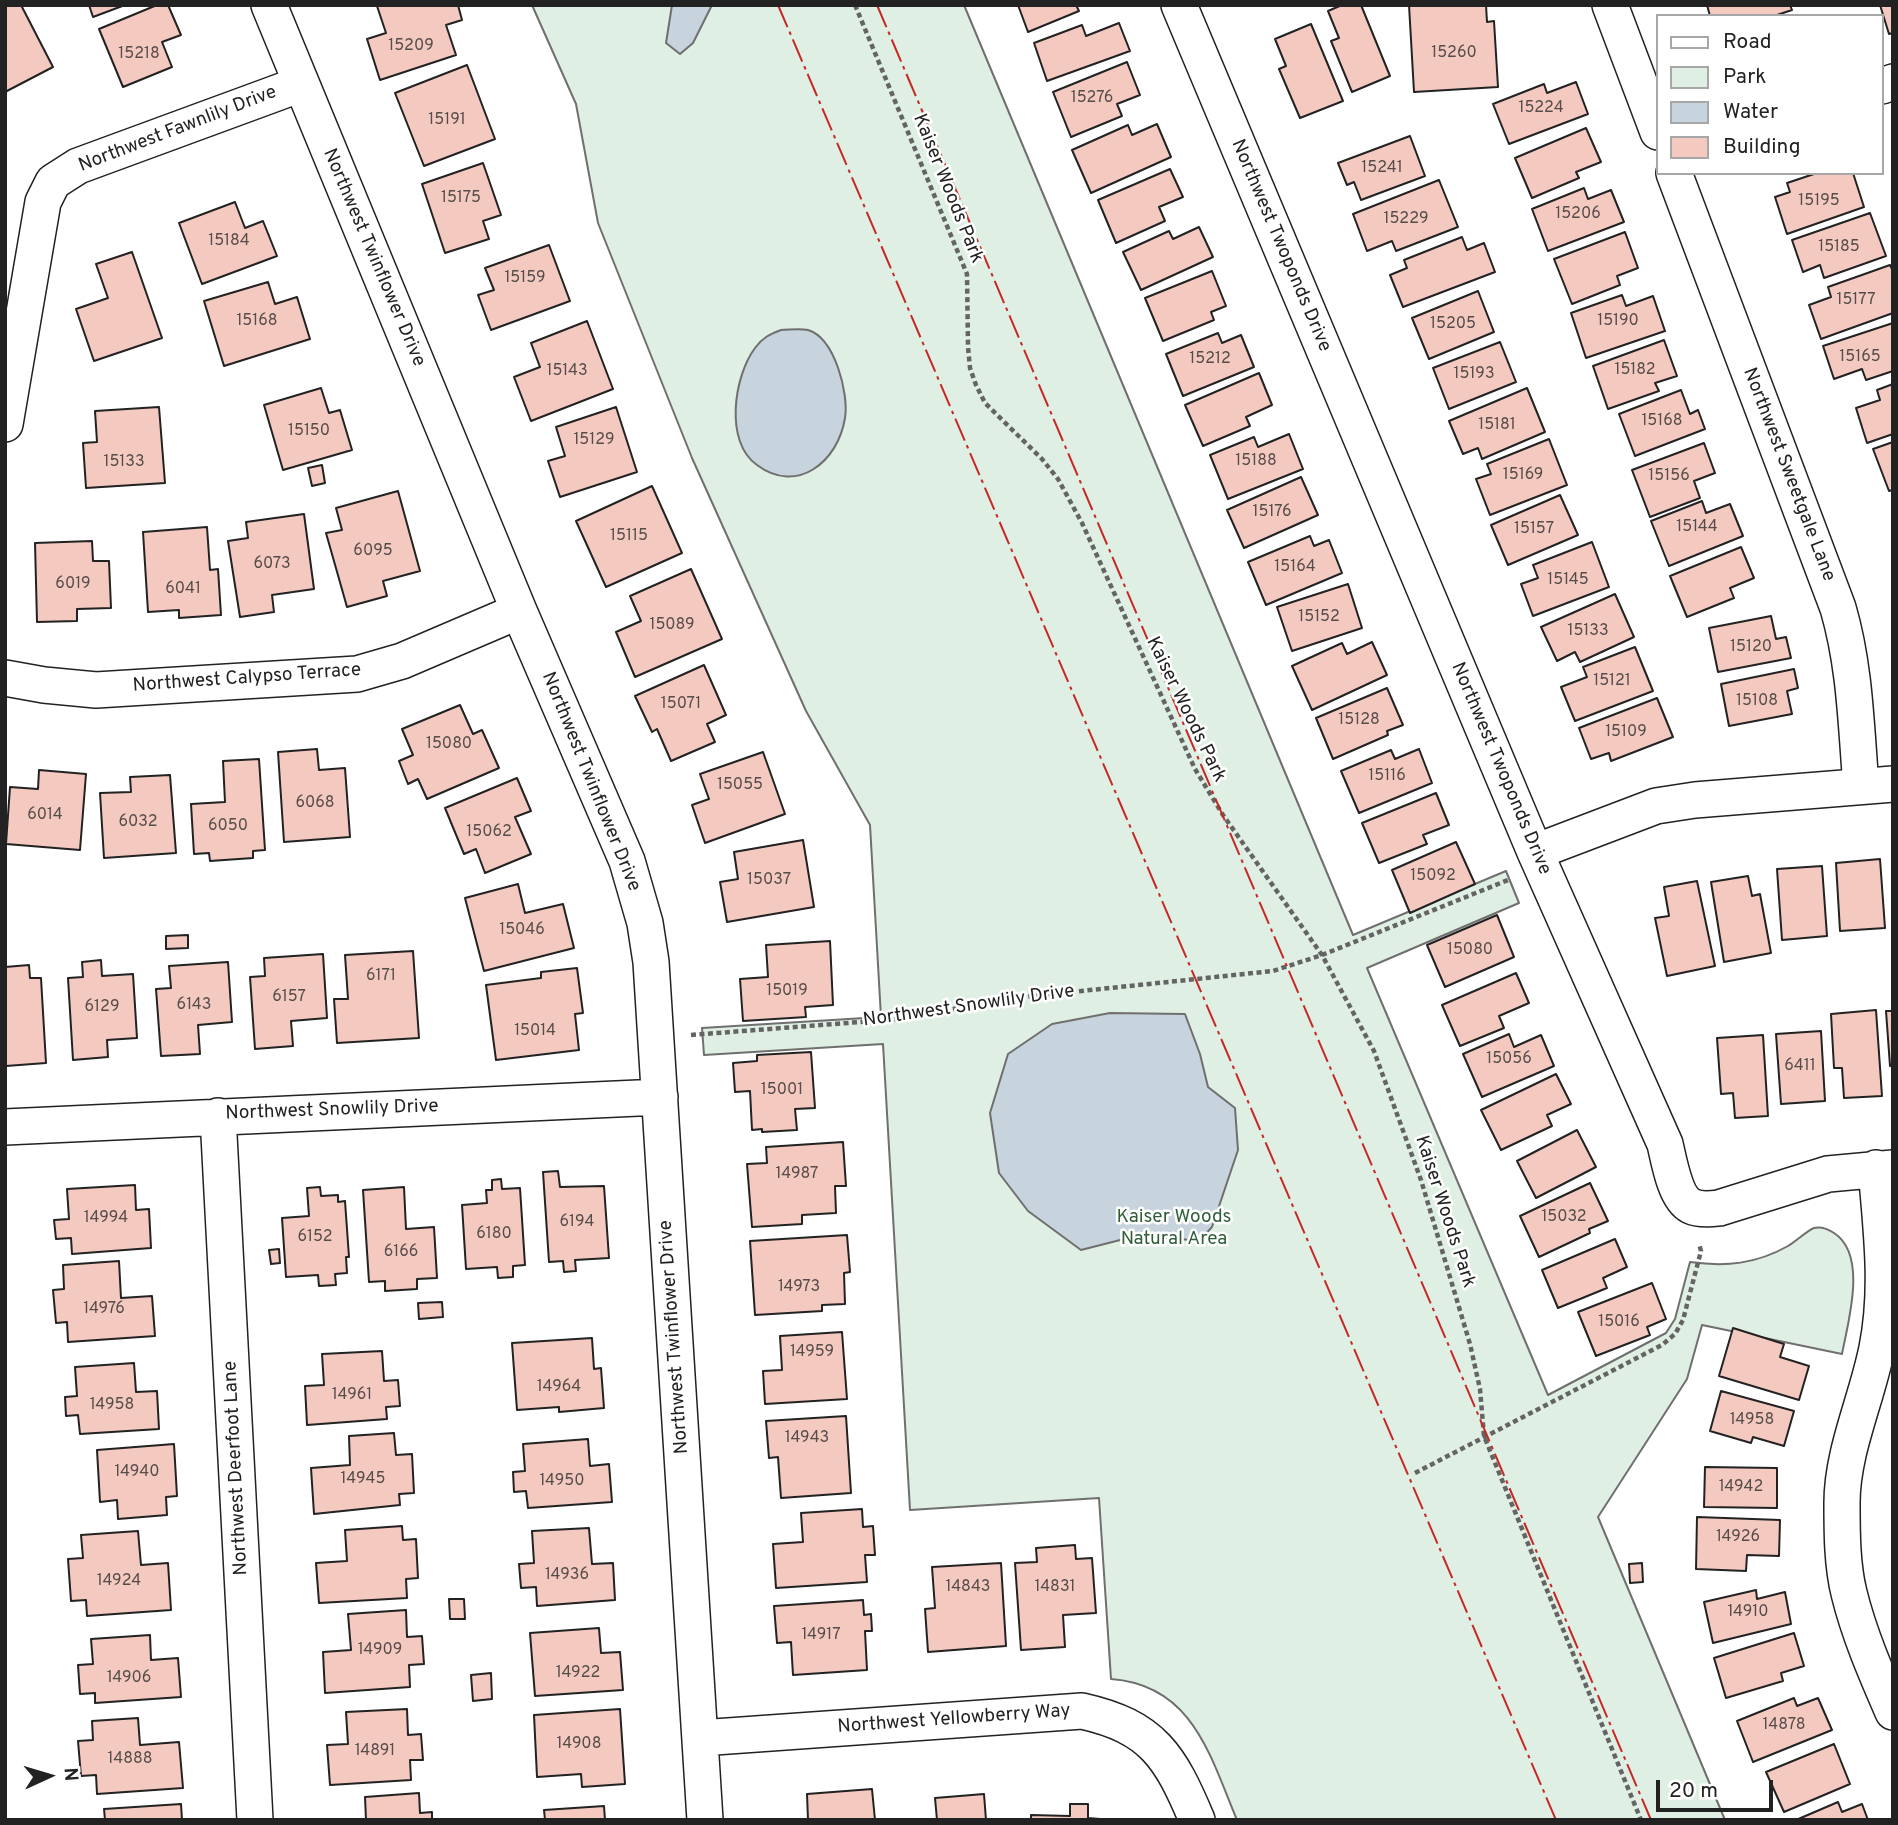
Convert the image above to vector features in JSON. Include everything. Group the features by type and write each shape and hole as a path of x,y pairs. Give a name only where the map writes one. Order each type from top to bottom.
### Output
{"street":[{"name":"Northwest Twinflower Drive","path":"269,5 519,611 626,860 645,923 651,961 705,1820"},
{"name":"Northwest Twoponds Drive","path":"1179,5 1535,852 1665,1144 1675,1181 1690,1206"},
{"path":"1610,5 1657,129"},
{"name":"Northwest Fawnlily Drive","path":"5,424 43,202 52,182 78,166 301,84"},
{"name":"Northwest Sweetgale Lane","path":"1675,175 1838,608 1877,785"},
{"name":"Northwest Calypso Terrace","path":"5,678 96,690 357,674 402,661 519,611"},
{"path":"1535,852 1656,806 1695,800 1877,785"},
{"name":"Northwest Snowlily Drive","path":"5,1127 660,1097"},
{"name":"Northwest Deerfoot Lane","path":"218,1116 256,1820"},
{"path":"1690,1206 1719,1208 1828,1174 1884,1168 1884,1305 1877,1348 1848,1462 1842,1500 1848,1591 1865,1646 1893,1712"},
{"name":"Northwest Yellowberry Way","path":"700,1738 1082,1711 1112,1717 1141,1733 1164,1755 1181,1781 1197,1820"}],"path":[{"name":"Kaiser Woods Park","path":"855,5 967,274 968,347 970,368 976,385 985,402 1042,459 1058,479 1082,523 1195,769 1223,815 1322,955 1374,1051 1421,1180 1470,1344 1480,1389 1484,1436 1641,1820"},
{"name":"Northwest Snowlily Drive","path":"656,1039 912,1018 995,1000 1273,971 1322,955 1514,877 1535,852"},
{"path":"1415,1473 1662,1345 1675,1334 1683,1320 1701,1251 1690,1206"}],"green space":[{"name":"Kaiser Woods Natural Area","path":"532,5 964,5 1353,935 1506,871 1519,903 1367,968 1548,1395 1666,1333 1675,1319 1690,1262 1728,1264 1764,1257 1788,1246 1817,1227 1832,1232 1844,1243 1850,1257 1853,1290 1842,1354 1702,1325 1687,1379 1598,1517 1725,1820 1237,1820 1207,1749 1180,1709 1139,1684 1111,1679 1099,1498 910,1510 883,1044 704,1055 702,1028 881,1017 870,825 806,711 692,458 598,223 576,104"}],"water":[{"path":"672,5 712,5 693,43 680,54 666,43"},
{"path":"781,330 808,330 818,335 833,355 845,395 845,418 834,448 825,460 801,475 772,473 757,465 747,455 736,425 738,391 748,360 760,342"},
{"path":"1110,1013 1185,1014 1200,1054 1208,1087 1235,1108 1238,1150 1212,1227 1199,1241 1128,1238 1081,1250 1028,1211 999,1173 990,1113 1008,1054 1052,1024"}],"building":[{"path":"5,5 21,5 53,67 5,92"},
{"path":"89,5 125,5 93,17"},
{"path":"157,5 168,5 181,35 162,42 172,67 123,87 99,29"},
{"path":"458,5 462,20 446,25 456,55 380,80 367,39 386,33 377,6"},
{"path":"1018,5 1076,5 1079,11 1028,32"},
{"path":"1342,5 1361,5 1390,76 1352,92 1331,41 1339,38 1328,11"},
{"path":"1409,5 1486,5 1487,22 1494,21 1498,87 1414,92"},
{"path":"1707,5 1790,5 1792,10 1780,14 1709,14"},
{"path":"1880,5 1893,5 1893,33 1889,34"},
{"path":"1119,23 1130,51 1047,81 1034,43 1082,25 1086,36"},
{"path":"1311,24 1343,101 1300,118 1279,69 1286,66 1275,39"},
{"path":"1127,62 1140,95 1117,104 1122,116 1071,137 1053,92"},
{"path":"467,65 495,139 424,166 395,93"},
{"path":"1576,82 1588,114 1509,144 1493,104 1544,84 1547,93"},
{"path":"1157,124 1171,157 1091,193 1072,150 1128,125 1132,135"},
{"path":"1586,128 1601,162 1576,172 1579,178 1532,198 1515,158"},
{"path":"1410,136 1425,176 1361,200 1354,182 1347,185 1338,163"},
{"path":"483,163 501,215 483,221 489,239 445,253 422,184"},
{"path":"1170,169 1183,197 1159,207 1165,221 1116,243 1098,200"},
{"path":"1811,175 1854,175 1864,207 1787,234 1775,197 1790,192 1787,183"},
{"path":"1439,180 1458,227 1396,251 1392,241 1367,251 1353,214"},
{"path":"1584,188 1588,199 1611,190 1624,222 1548,251 1532,209"},
{"path":"235,202 245,228 263,221 277,256 202,284 179,223"},
{"path":"1870,213 1886,256 1824,278 1820,265 1803,272 1792,240"},
{"path":"1199,227 1213,257 1141,290 1123,252 1169,231 1173,239"},
{"path":"1625,232 1638,268 1617,276 1620,285 1572,304 1554,259"},
{"path":"1462,237 1467,250 1484,243 1495,272 1403,307 1390,275 1407,268 1404,260"},
{"path":"549,245 570,301 491,330 478,295 494,290 485,268"},
{"path":"132,252 162,338 94,361 76,309 108,298 96,264"},
{"path":"1890,265 1893,271 1893,313 1821,339 1809,305 1831,297 1828,287"},
{"path":"1212,271 1226,306 1211,312 1214,320 1163,341 1145,298"},
{"path":"268,282 275,304 297,297 310,339 224,366 204,301"},
{"path":"1478,291 1494,332 1429,359 1412,318"},
{"path":"1622,295 1626,306 1653,296 1665,331 1586,358 1571,313"},
{"path":"587,321 613,389 531,421 514,377 540,367 531,343"},
{"path":"1893,323 1893,371 1866,380 1862,369 1834,379 1823,346"},
{"path":"1218,333 1222,343 1241,335 1254,367 1183,396 1166,354"},
{"path":"1664,340 1677,376 1655,383 1659,391 1608,409 1593,366"},
{"path":"1500,342 1516,382 1449,409 1433,368"},
{"path":"1259,373 1272,405 1246,417 1250,426 1203,446 1185,405"},
{"path":"1893,384 1893,434 1867,443 1856,408 1880,400 1877,390"},
{"path":"321,388 329,413 340,410 352,450 283,470 264,405"},
{"path":"1527,388 1545,432 1482,459 1478,448 1463,454 1449,421"},
{"path":"1681,390 1690,414 1698,410 1705,429 1635,456 1619,414"},
{"path":"159,407 165,483 86,488 83,443 97,442 95,411"},
{"path":"616,407 637,472 560,497 548,461 565,456 556,427"},
{"path":"1289,434 1303,469 1228,499 1210,455 1254,437 1258,447"},
{"path":"1549,439 1567,485 1490,515 1476,479 1491,474 1487,464"},
{"path":"1893,442 1893,490 1889,491 1873,449"},
{"path":"1704,443 1715,473 1694,481 1700,498 1650,517 1632,470"},
{"path":"322,465 325,483 312,486 308,468"},
{"path":"1301,477 1318,515 1244,548 1227,510"},
{"path":"652,486 682,553 606,587 576,521"},
{"path":"398,491 420,571 383,581 387,596 347,607 326,533 342,530 336,508"},
{"path":"1560,495 1578,535 1508,565 1491,525"},
{"path":"1702,501 1706,513 1730,504 1743,536 1669,566 1651,521"},
{"path":"304,514 314,589 272,595 274,612 240,617 228,541 248,538 246,522"},
{"path":"207,527 210,570 218,569 221,615 179,618 179,610 148,612 143,532"},
{"path":"1310,536 1314,546 1329,540 1342,573 1266,605 1248,562"},
{"path":"92,541 93,561 109,561 111,608 77,609 77,621 37,622 35,543"},
{"path":"1592,542 1609,587 1533,616 1521,584 1538,578 1533,565"},
{"path":"1741,547 1754,578 1730,588 1734,598 1687,617 1670,576"},
{"path":"691,569 722,639 635,677 616,632 641,621 630,596"},
{"path":"1348,584 1362,628 1292,651 1277,607"},
{"path":"1615,594 1634,637 1580,662 1575,652 1557,661 1541,627"},
{"path":"1771,616 1776,639 1786,637 1791,658 1718,672 1709,628"},
{"path":"1372,642 1387,675 1312,710 1292,666 1342,643 1347,654"},
{"path":"1635,647 1653,691 1575,721 1561,687 1587,677 1583,667"},
{"path":"704,665 726,715 707,724 715,742 671,761 657,729 652,732 635,696"},
{"path":"1794,669 1798,688 1787,691 1792,714 1729,726 1721,684"},
{"path":"1387,688 1403,725 1387,731 1388,735 1333,759 1316,718"},
{"path":"1657,698 1673,737 1611,761 1609,753 1591,759 1579,728"},
{"path":"460,705 473,734 482,730 499,768 427,799 418,779 408,784 399,761 413,755 402,729"},
{"path":"317,749 319,770 345,768 350,837 284,842 278,752"},
{"path":"1419,749 1432,783 1359,813 1341,771 1391,750 1395,759"},
{"path":"763,752 785,814 705,843 692,805 709,799 700,774"},
{"path":"259,759 265,850 253,851 253,858 210,861 209,853 194,854 191,804 225,802 223,761"},
{"path":"39,770 86,774 80,850 6,844 10,787 38,789"},
{"path":"170,775 176,853 104,858 100,793 131,792 130,777"},
{"path":"517,778 531,811 515,817 531,854 485,873 476,849 464,854 445,808"},
{"path":"1436,793 1449,825 1423,835 1427,844 1379,863 1362,823"},
{"path":"803,840 814,907 727,922 720,882 738,879 734,852"},
{"path":"1456,842 1475,884 1410,913 1392,870"},
{"path":"1880,859 1885,928 1840,931 1836,863"},
{"path":"1822,866 1827,936 1782,940 1777,869"},
{"path":"1748,876 1752,896 1760,894 1771,953 1724,962 1711,882"},
{"path":"1697,881 1715,966 1667,976 1655,918 1669,916 1664,887"},
{"path":"518,884 525,913 563,904 574,948 484,971 465,898"},
{"path":"1497,915 1514,957 1445,987 1427,945"},
{"path":"188,935 188,948 166,949 166,936"},
{"path":"830,941 833,1005 805,1007 806,1017 743,1021 740,979 768,977 766,945"},
{"path":"413,951 419,1038 337,1043 334,999 348,999 345,955"},
{"path":"323,954 327,1018 291,1021 293,1046 255,1049 250,977 265,976 264,958"},
{"path":"101,960 102,976 133,974 137,1038 107,1040 108,1057 73,1060 68,978 83,977 82,962"},
{"path":"228,962 232,1022 198,1025 200,1054 161,1056 156,989 171,988 169,966"},
{"path":"29,965 30,978 41,978 46,1063 6,1066 5,967"},
{"path":"577,968 583,1013 575,1014 579,1050 496,1060 486,985 541,978 541,972"},
{"path":"1516,973 1529,1003 1499,1016 1504,1028 1460,1046 1442,1005"},
{"path":"1876,1010 1882,1096 1844,1098 1842,1068 1834,1068 1831,1014"},
{"path":"1886,1011 1893,1011 1893,1065 1890,1066"},
{"path":"1821,1031 1825,1101 1781,1104 1776,1034"},
{"path":"1509,1034 1514,1047 1541,1035 1554,1066 1482,1097 1463,1054"},
{"path":"1763,1035 1768,1116 1735,1118 1733,1093 1721,1094 1717,1038"},
{"path":"811,1052 815,1108 795,1109 797,1130 752,1130 750,1091 735,1092 733,1063 757,1061 757,1055"},
{"path":"1556,1074 1571,1104 1547,1115 1552,1126 1501,1150 1481,1110"},
{"path":"1577,1130 1596,1167 1536,1198 1517,1161"},
{"path":"843,1142 846,1186 835,1186 836,1213 802,1215 802,1224 752,1227 747,1164 767,1163 766,1147"},
{"path":"558,1171 560,1187 604,1186 609,1258 575,1260 576,1271 564,1272 563,1261 549,1262 543,1172"},
{"path":"501,1179 502,1189 520,1188 525,1265 513,1266 513,1277 498,1278 497,1267 466,1269 462,1205 487,1203 486,1190 492,1190 492,1180"},
{"path":"1590,1183 1608,1221 1589,1229 1590,1233 1539,1257 1520,1216"},
{"path":"135,1185 136,1210 149,1209 151,1248 72,1254 71,1238 56,1239 54,1220 69,1219 67,1189"},
{"path":"320,1187 321,1196 338,1195 338,1202 345,1201 349,1257 346,1257 347,1273 335,1274 336,1285 319,1286 318,1275 286,1277 282,1218 309,1216 307,1188"},
{"path":"404,1187 406,1229 434,1227 437,1278 417,1279 417,1289 385,1291 385,1281 369,1282 363,1190"},
{"path":"847,1235 850,1272 844,1273 845,1304 822,1305 822,1311 755,1315 750,1241"},
{"path":"1615,1239 1627,1267 1603,1278 1607,1288 1558,1308 1542,1270"},
{"path":"279,1249 280,1263 271,1264 269,1250"},
{"path":"119,1261 121,1298 152,1296 155,1336 68,1342 67,1322 56,1323 53,1290 64,1289 63,1265"},
{"path":"1652,1283 1666,1319 1647,1327 1650,1335 1596,1356 1578,1312"},
{"path":"442,1302 443,1317 419,1319 418,1303"},
{"path":"1733,1328 1784,1344 1780,1357 1809,1366 1799,1400 1719,1376"},
{"path":"842,1332 847,1399 765,1404 763,1371 782,1370 780,1336"},
{"path":"592,1338 594,1369 601,1368 604,1408 559,1412 559,1407 517,1410 512,1343"},
{"path":"382,1351 384,1381 398,1380 400,1406 386,1407 387,1419 307,1425 305,1386 324,1385 322,1354"},
{"path":"134,1363 136,1392 157,1391 159,1429 80,1434 78,1415 66,1416 65,1397 77,1396 75,1367"},
{"path":"1721,1391 1794,1411 1784,1446 1753,1437 1751,1443 1710,1431"},
{"path":"846,1416 851,1493 781,1498 778,1457 769,1458 766,1421"},
{"path":"394,1433 396,1455 412,1454 414,1493 399,1494 400,1505 314,1514 311,1468 350,1465 349,1436"},
{"path":"588,1439 590,1466 609,1464 612,1502 528,1508 526,1491 514,1492 513,1472 525,1471 523,1444"},
{"path":"174,1444 177,1496 166,1497 167,1515 118,1519 117,1500 100,1502 97,1450"},
{"path":"1705,1467 1777,1468 1777,1508 1704,1507"},
{"path":"862,1509 863,1527 873,1526 875,1555 865,1555 867,1582 776,1588 773,1544 803,1542 801,1513"},
{"path":"1697,1517 1780,1520 1779,1556 1747,1555 1746,1571 1696,1569"},
{"path":"402,1526 403,1540 416,1539 418,1578 406,1579 407,1598 319,1603 316,1563 347,1561 345,1530"},
{"path":"589,1528 592,1564 613,1563 615,1600 537,1606 536,1587 521,1588 519,1564 534,1563 532,1531"},
{"path":"138,1531 141,1565 168,1563 171,1610 87,1616 86,1600 71,1601 68,1559 83,1558 81,1535"},
{"path":"1075,1545 1076,1559 1092,1558 1096,1613 1063,1615 1065,1647 1021,1650 1015,1563 1037,1562 1036,1548"},
{"path":"1001,1563 1006,1646 928,1652 925,1609 935,1608 932,1567"},
{"path":"1642,1563 1643,1582 1630,1583 1629,1564"},
{"path":"1756,1590 1757,1599 1785,1592 1791,1624 1713,1643 1704,1602"},
{"path":"449,1599 464,1599 465,1619 450,1619"},
{"path":"863,1600 864,1615 871,1614 872,1631 865,1631 867,1670 793,1675 791,1642 777,1643 774,1606"},
{"path":"406,1610 407,1637 422,1636 424,1664 409,1665 410,1687 325,1693 323,1652 351,1650 348,1614"},
{"path":"599,1628 601,1653 620,1652 623,1690 535,1696 530,1633"},
{"path":"1794,1633 1804,1666 1781,1673 1783,1681 1726,1698 1714,1658"},
{"path":"150,1635 151,1660 178,1658 181,1697 95,1703 95,1693 80,1694 78,1665 93,1664 91,1639"},
{"path":"491,1673 492,1699 473,1701 471,1675"},
{"path":"1794,1698 1797,1706 1818,1698 1832,1730 1753,1762 1737,1721"},
{"path":"407,1709 408,1735 421,1734 423,1760 410,1760 411,1780 330,1785 327,1745 348,1744 346,1712"},
{"path":"620,1709 625,1784 582,1787 581,1774 537,1777 534,1715"},
{"path":"138,1718 140,1745 179,1742 183,1788 97,1794 96,1775 81,1776 78,1741 93,1740 92,1721"},
{"path":"1834,1744 1850,1784 1784,1812 1766,1772"},
{"path":"872,1789 875,1820 808,1820 807,1794"},
{"path":"419,1793 420,1813 432,1812 432,1820 366,1820 365,1797"},
{"path":"984,1794 986,1820 937,1820 935,1798"},
{"path":"1838,1802 1842,1812 1862,1804 1868,1820 1796,1820"},
{"path":"181,1804 182,1820 105,1820 104,1809"},
{"path":"1070,1804 1088,1804 1088,1818 1112,1820 1031,1820 1031,1815 1070,1816"},
{"path":"604,1806 605,1820 545,1820 544,1810"}],"power":[{"path":"778,5 1556,1820"},
{"path":"877,5 1651,1820"}]}
